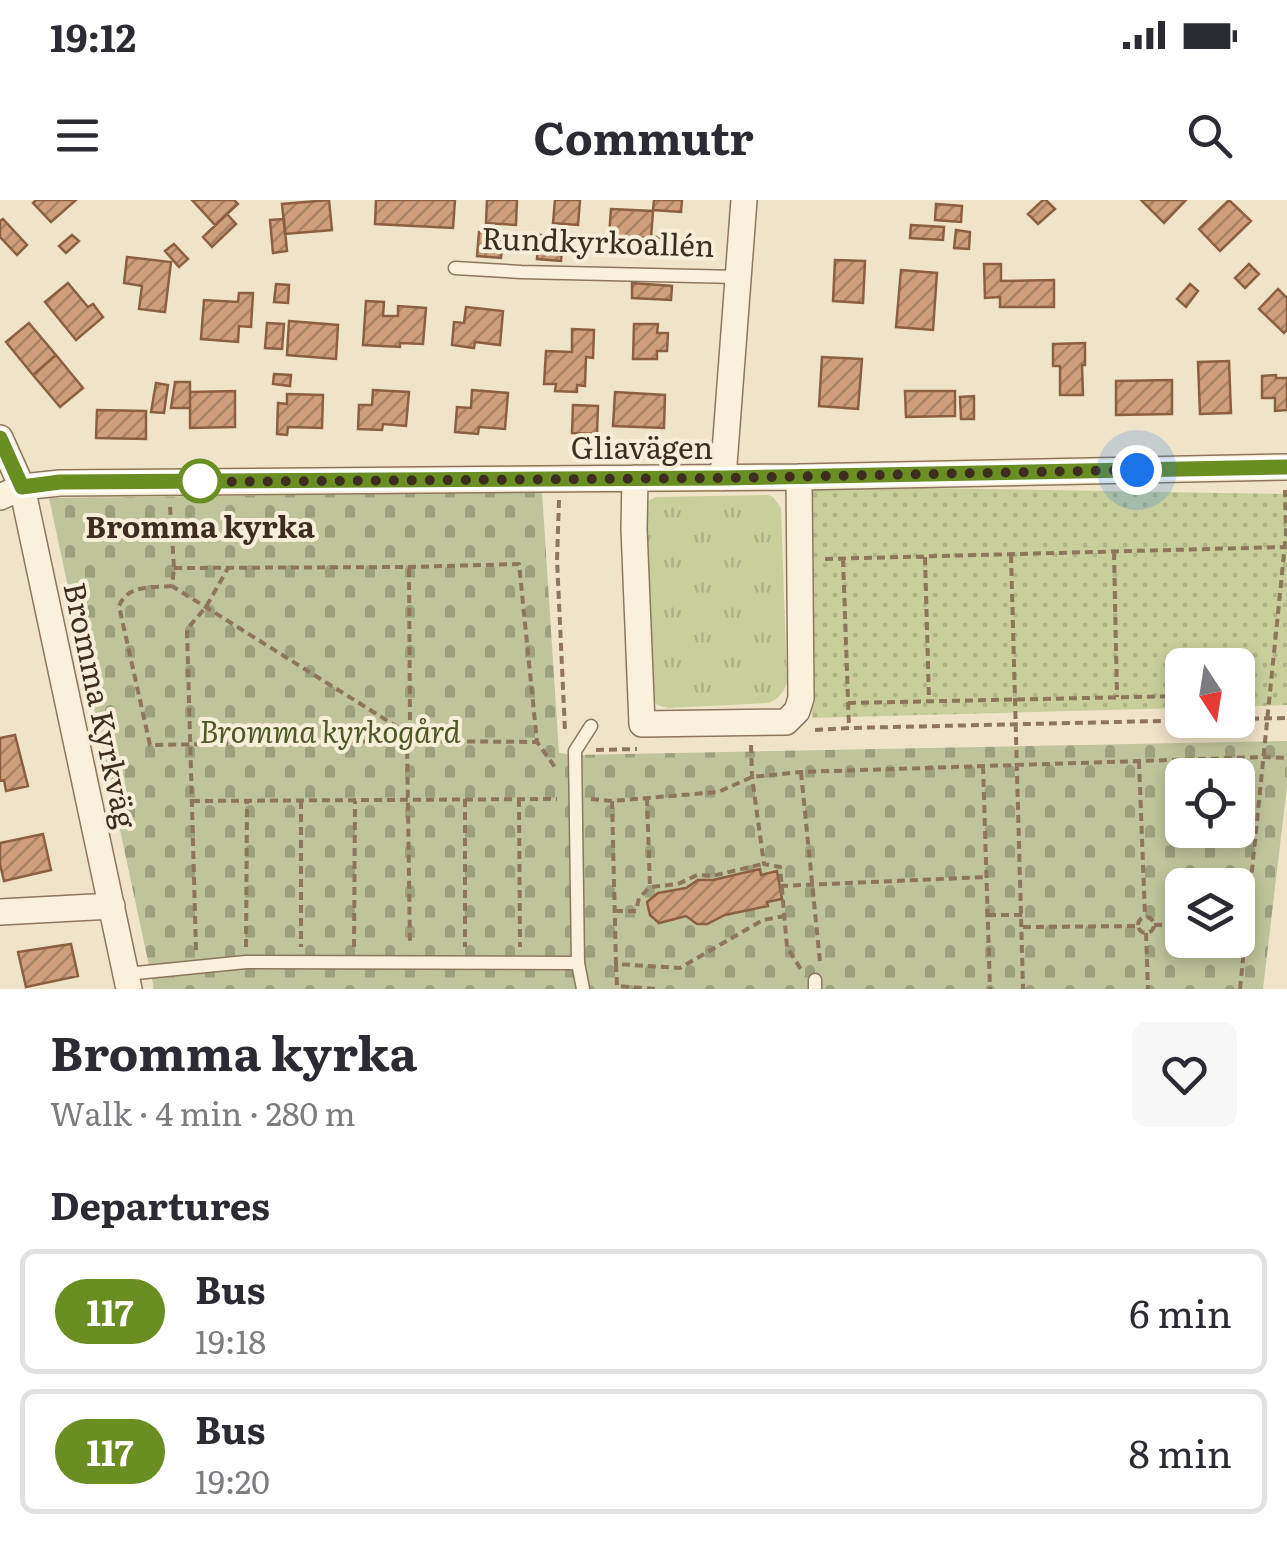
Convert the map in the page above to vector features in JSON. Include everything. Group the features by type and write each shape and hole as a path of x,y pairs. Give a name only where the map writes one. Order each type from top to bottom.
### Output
{"street":[{"name":"Rundkyrkoallén","path":"723,478 744,200"},
{"name":"Bromma Kyrkväg","path":"0,438 128,982"},
{"name":"Gliavägen","path":"11,492 60,482 1286,476"},
{"path":"634,478 642,724 786,722 797,711 801,698 798,478"},
{"path":"0,912 112,906"}],"lane":[{"name":"Rundkyrkoallén","path":"455,268 738,277"},
{"path":"584,989 578,963 575,751 591,726"},
{"path":"128,982 196,966 246,962 578,963"}],"path":[{"path":"1252,868 1285,548 1286,476"},
{"path":"171,482 172,586"},
{"path":"559,497 557,560 566,750 653,748"},
{"path":"814,560 1285,548"},
{"path":"1114,552 1117,697"},
{"path":"1011,555 1023,989"},
{"path":"926,557 929,701"},
{"path":"843,559 848,728"},
{"path":"174,568 520,564 537,742 577,798"},
{"path":"409,567 411,962"},
{"path":"196,966 187,629 206,607 228,568"},
{"path":"407,740 399,728 172,586 134,589 123,596 119,606 150,745 407,740 537,742"},
{"path":"848,703 1165,696"},
{"path":"1255,719 1287,718"},
{"path":"806,737 815,730 848,728 1165,721"},
{"path":"751,745 764,864"},
{"path":"192,801 612,801 718,792 752,776 801,772 1287,758"},
{"path":"1140,761 1145,916"},
{"path":"983,766 990,989"},
{"path":"615,911 636,911 639,898 650,887 764,864 780,866 787,947 815,984 820,968 801,772"},
{"path":"647,798 650,887"},
{"path":"465,799 465,962"},
{"path":"519,799 520,962"},
{"path":"246,800 246,962"},
{"path":"301,800 301,962"},
{"path":"354,961 355,800"},
{"path":"612,801 617,986 655,989"},
{"path":"781,885 986,877"},
{"path":"988,915 1022,915"},
{"path":"616,964 680,968 764,920 785,916"},
{"path":"1145,916 1154,925 1146,933"},
{"path":"1138,926 1145,916"},
{"path":"1154,925 1165,925"},
{"path":"1022,928 1138,926"},
{"path":"1138,926 1146,933"},
{"path":"1146,933 1148,989"},
{"path":"1240,989 1243,958"}],"green space":[{"path":"807,486 1287,494 1287,705 1255,706 1255,648 1165,648 1165,708 812,718"},
{"name":"Bromma kyrkogård","path":"542,492 559,753 1287,741 1287,786 1263,989 154,989 49,498"},
{"path":"768,495 781,508 787,683 784,690 769,703 668,708 657,705 649,694 646,502 656,497"}],"building":[{"path":"76,200 51,222 33,203"},
{"path":"192,200 234,200 238,204 215,225"},
{"path":"329,200 332,230 285,234 282,204"},
{"path":"376,200 455,200 453,228 375,224"},
{"path":"487,200 517,200 516,225 486,223"},
{"path":"555,200 580,200 578,225 553,223"},
{"path":"654,200 682,200 681,212 653,210"},
{"path":"1043,200 1055,209 1038,224 1028,214"},
{"path":"1141,200 1186,200 1164,223"},
{"path":"1229,200 1251,221 1220,251 1199,229"},
{"path":"936,204 962,206 961,222 935,220"},
{"path":"611,209 653,211 651,238 609,236"},
{"path":"227,214 236,224 212,247 203,237"},
{"path":"3,219 27,245 17,255 0,237"},
{"path":"284,219 287,251 273,253 270,220"},
{"path":"911,225 944,227 943,240 910,238"},
{"path":"956,230 970,232 969,249 954,248"},
{"path":"479,232 503,233 501,258 477,256"},
{"path":"72,235 79,241 66,253 59,246"},
{"path":"539,235 563,236 561,261 537,259"},
{"path":"656,237 671,239 670,252 654,251"},
{"path":"174,244 188,259 179,267 165,251"},
{"path":"127,257 171,262 165,312 139,309 142,286 124,283"},
{"path":"835,260 865,261 863,303 833,301"},
{"path":"984,264 1001,264 1001,281 1054,280 1054,307 1000,307 1000,297 985,298"},
{"path":"1249,264 1259,274 1245,288 1235,278"},
{"path":"901,270 937,273 933,330 896,327"},
{"path":"68,283 88,307 93,304 103,317 76,340 45,302"},
{"path":"632,283 672,286 671,300 632,298"},
{"path":"276,284 289,285 288,303 274,302"},
{"path":"1190,284 1198,291 1186,307 1177,299"},
{"path":"1278,289 1287,298 1284,333 1259,309"},
{"path":"239,293 253,293 251,327 239,326 238,342 201,339 204,300 238,302"},
{"path":"366,301 384,302 383,316 398,316 398,306 426,308 423,344 363,345"},
{"path":"466,307 503,311 500,345 452,345 454,322 464,323"},
{"path":"289,321 338,325 336,359 287,355"},
{"path":"29,323 56,355 33,375 6,342"},
{"path":"267,323 284,324 282,349 265,348"},
{"path":"634,324 658,324 657,333 668,333 667,351 657,351 657,359 633,359"},
{"path":"572,329 594,330 593,358 586,357 585,386 577,385 577,392 555,391 556,384 544,384 546,351 572,352"},
{"path":"1085,343 1083,395 1060,395 1060,366 1053,366 1053,344"},
{"path":"56,355 83,388 60,407 33,375"},
{"path":"822,357 862,359 858,409 819,406"},
{"path":"1229,361 1231,413 1200,414 1198,362"},
{"path":"274,374 291,375 290,386 273,384"},
{"path":"1262,376 1287,378 1287,410 1275,411 1275,398 1262,398"},
{"path":"1172,380 1172,414 1116,415 1116,381"},
{"path":"175,382 190,382 190,408 171,408"},
{"path":"156,383 168,385 164,413 151,412"},
{"path":"373,390 409,392 406,426 383,424 382,430 358,429 359,405 372,405"},
{"path":"472,390 508,393 505,429 479,427 478,434 455,432 457,407 471,408"},
{"path":"235,391 235,427 190,428 190,392"},
{"path":"905,391 955,391 955,416 906,417"},
{"path":"615,392 665,395 664,428 613,426"},
{"path":"287,394 323,395 322,428 288,427 287,435 277,434 278,403 287,404"},
{"path":"974,396 974,419 961,419 960,397"},
{"path":"573,405 598,406 597,434 572,433"},
{"path":"97,410 146,411 146,439 96,438"},
{"path":"15,735 28,786 6,791 4,780 0,781 0,738"},
{"path":"43,834 51,870 4,881 0,843"},
{"path":"760,869 761,875 777,871 782,899 767,902 768,906 725,915 707,924 697,924 686,916 659,923 650,915 647,902 658,893 686,888 698,880"},
{"path":"71,944 78,976 26,987 18,952"}],"bus line":[{"name":"117","path":"0,438 22,487 60,482 723,478 1287,467"}],"place":[{"name":"Bromma kyrka","path":"200,481"}],"route":[{"path":"200,481 723,478 1137,470"}]}
